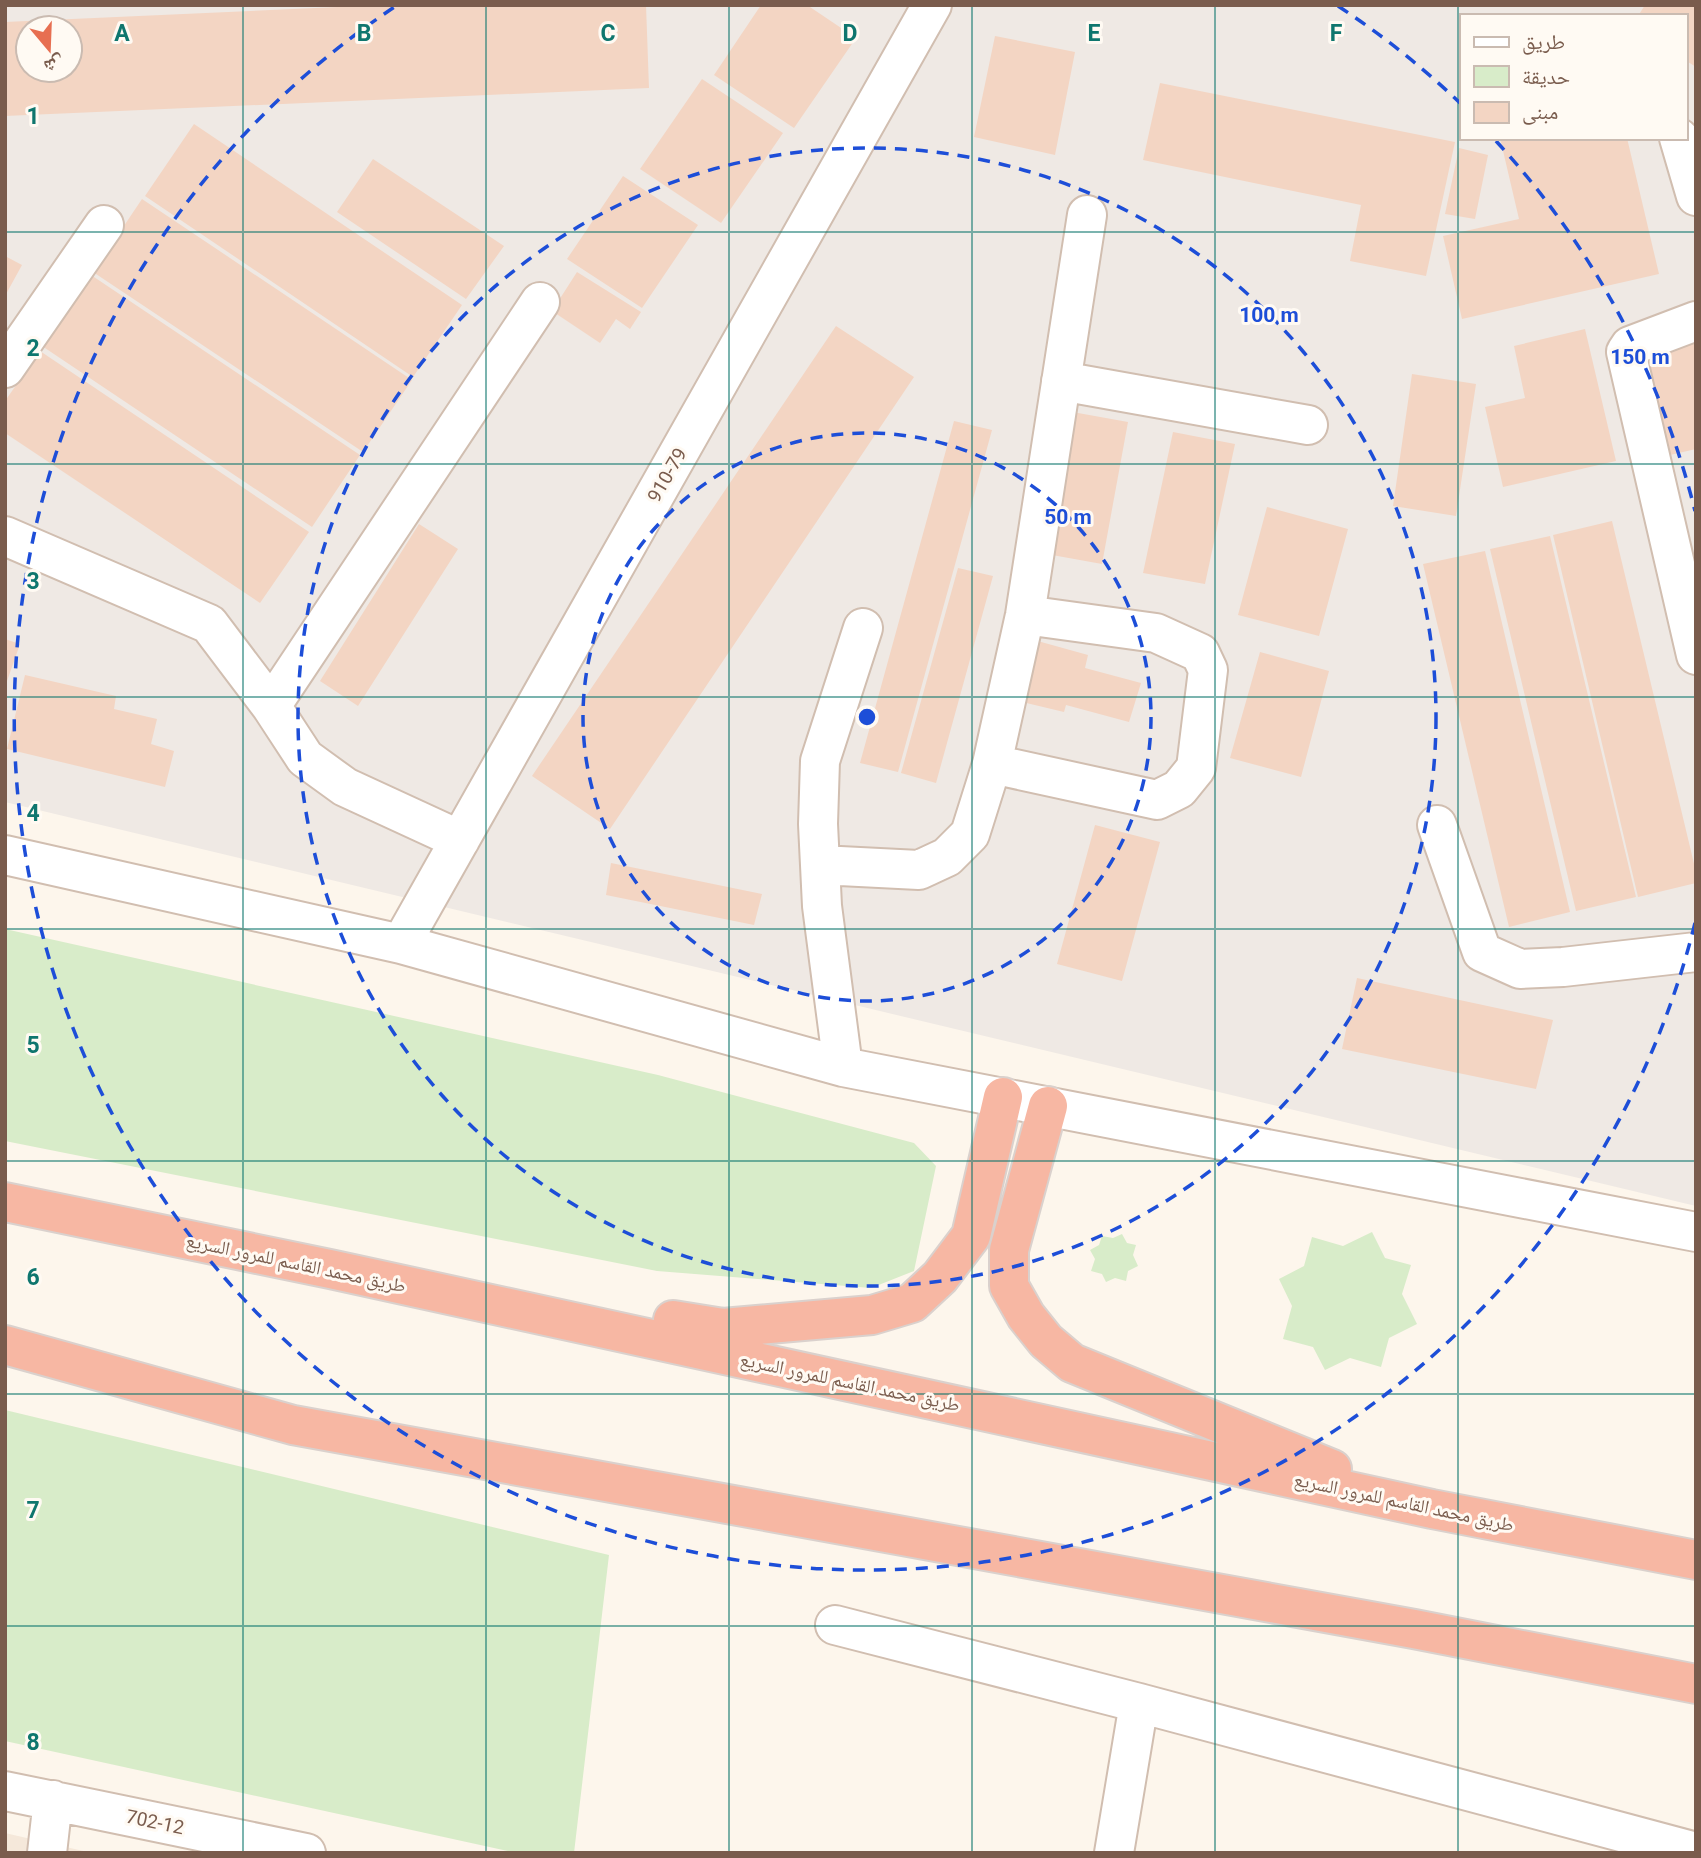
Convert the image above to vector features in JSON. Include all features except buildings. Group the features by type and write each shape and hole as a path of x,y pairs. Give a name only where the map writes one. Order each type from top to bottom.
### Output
{"highway":[{"path":"330,1269 723,1328 872,1315 912,1303 940,1277 971,1236 1003,1097"},
{"path":"1048,1106 1009,1250 1009,1286 1026,1317 1046,1341 1072,1363 1432,1509"},
{"name":"طريق محمد القاسم للمرور السريع","path":"5,1202 330,1269 1432,1509 1696,1560"},
{"path":"5,1345 293,1425 1414,1629 1696,1684"}],"street":[{"name":"910-79","path":"401,944 932,5"},
{"path":"1680,140 1696,196"},
{"path":"820,866 919,870 947,857 970,834 992,764 1025,615 1087,215"},
{"path":"5,368 104,225"},
{"path":"271,706 541,302"},
{"path":"1696,321 1630,346 1626,352 1696,656"},
{"path":"1061,381 1308,425"},
{"path":"5,536 209,624 271,706 305,758 345,787 460,840"},
{"path":"992,764 1157,800 1179,789 1196,768 1208,670 1200,653 1156,633 1025,615"},
{"path":"843,1066 822,906 818,824 820,761 863,628"},
{"path":"1437,825 1482,952 1520,969 1696,953"},
{"path":"5,855 401,944 843,1066 1696,1232"},
{"path":"835,1625 1139,1703 1602,1839 1696,1852"},
{"path":"1114,1853 1139,1703"},
{"name":"702-12","path":"5,1791 305,1853"},
{"path":"47,1853 53,1800"}],"shaded area":[{"path":"5,5 1696,5 1696,1206 5,802"},
{"path":"5,1833 92,1853 5,1853"}],"green space":[{"path":"5,929 658,1075 914,1143 936,1166 914,1271 871,1288 657,1271 5,1141"},
{"path":"1372,1232 1385,1258 1411,1265 1402,1294 1417,1324 1389,1338 1381,1367 1350,1358 1325,1370 1313,1347 1283,1339 1292,1306 1279,1279 1304,1266 1312,1237 1343,1246"},
{"path":"1122,1234 1127,1243 1136,1245 1133,1255 1138,1266 1128,1271 1126,1281 1115,1278 1106,1282 1102,1274 1091,1271 1095,1259 1090,1250 1099,1245 1102,1236 1113,1238"},
{"path":"5,1410 609,1555 574,1853 517,1853 5,1741"}]}
